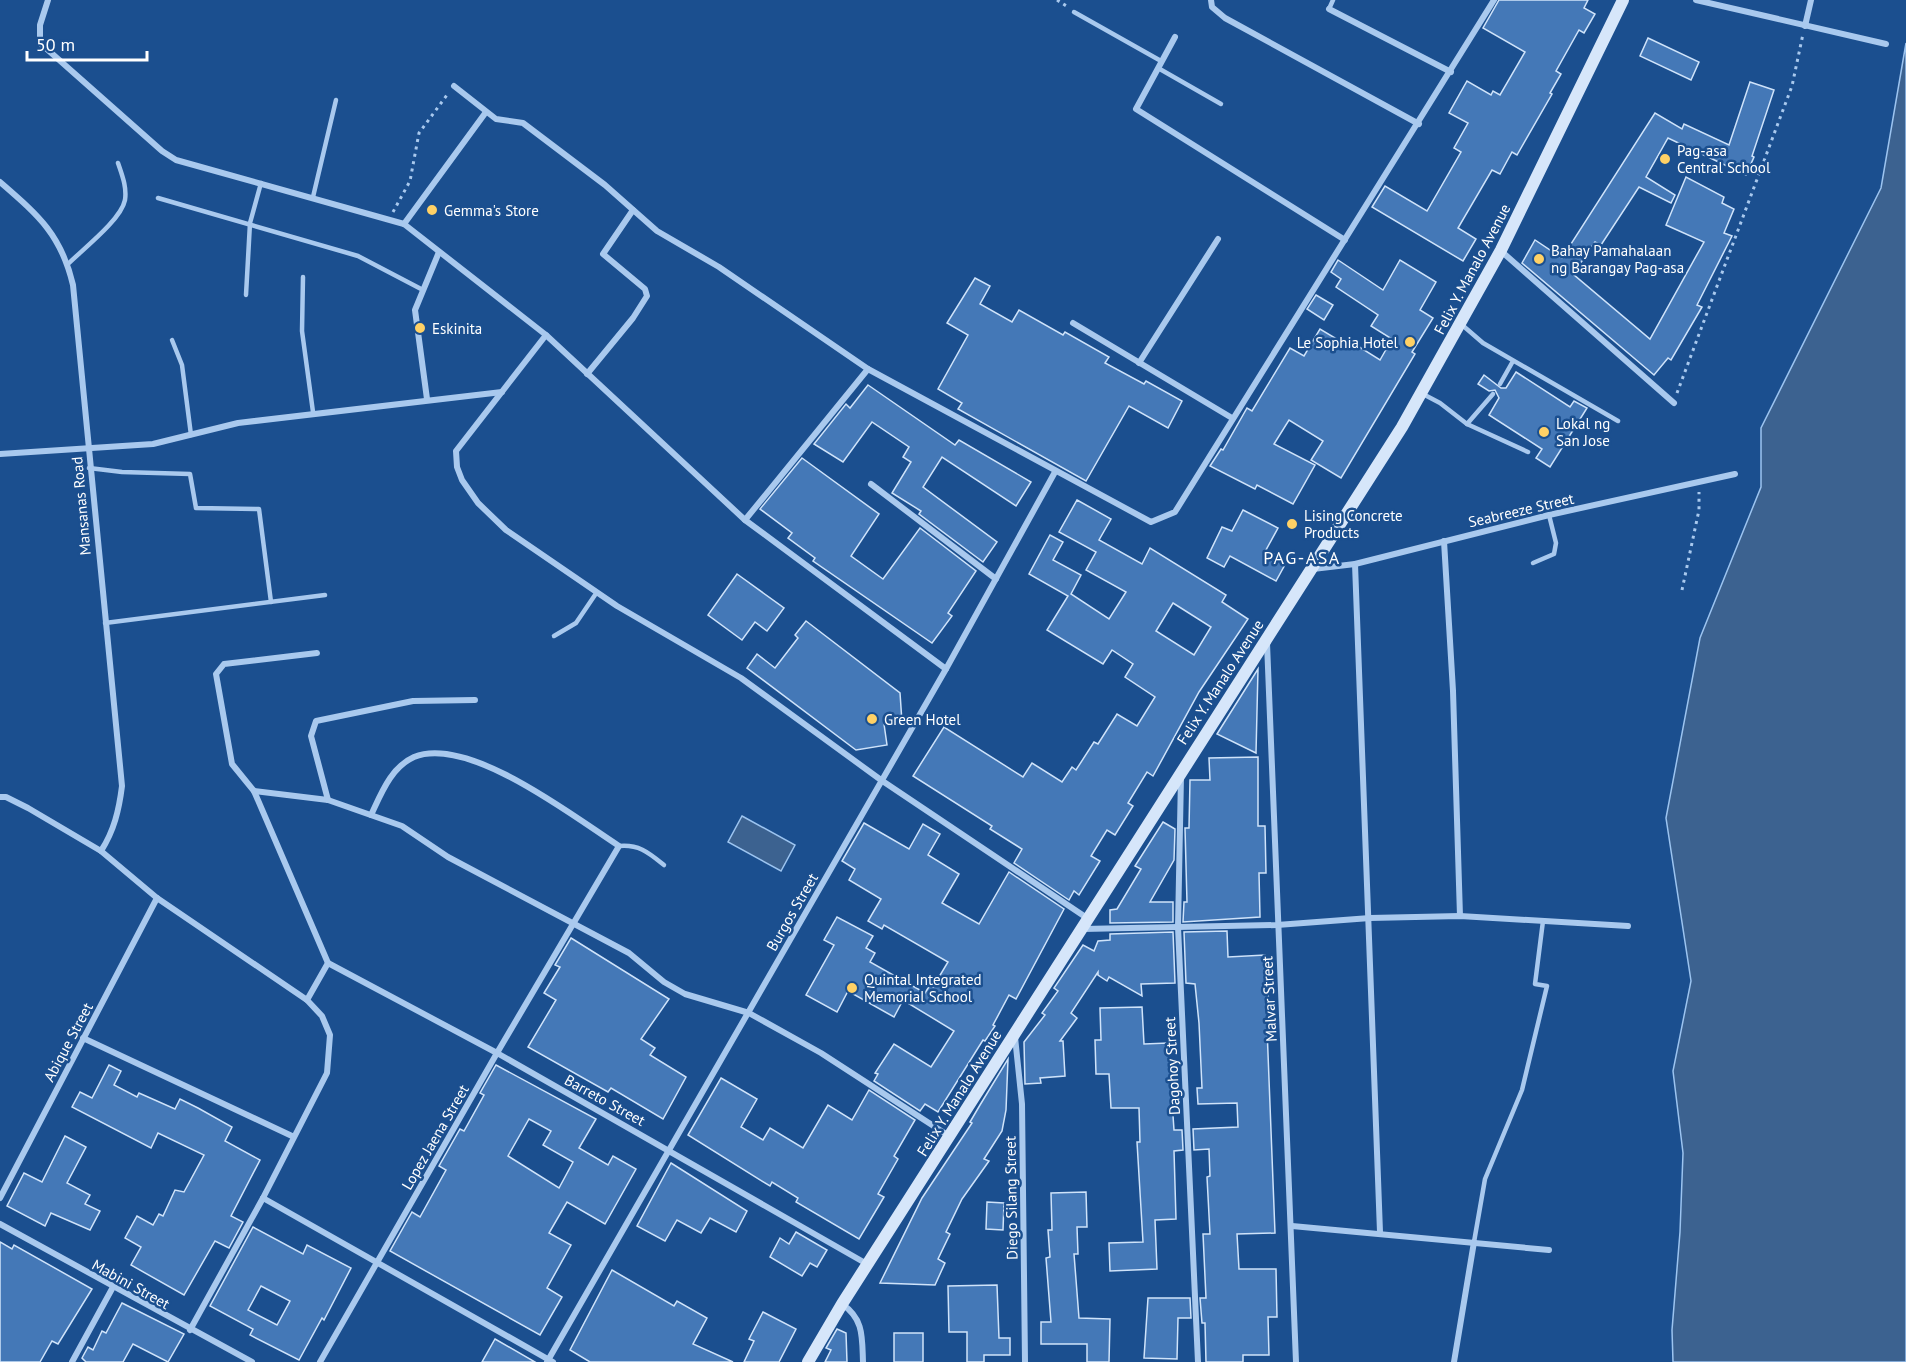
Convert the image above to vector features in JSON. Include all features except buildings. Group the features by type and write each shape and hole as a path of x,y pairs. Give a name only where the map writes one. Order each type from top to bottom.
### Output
{"main road":[{"name":"Felix Y. Manalo Avenue","path":"808,1362 867,1264 1079,930 1267,636 1313,569 1420,393 1501,250 1623,0"}],"street":[{"path":"48,0 40,25 40,43 142,135 176,160 390,218 404,224 546,334 745,520 946,669"},
{"path":"1210,0 1212,6 1225,18 1419,124"},
{"path":"453,86 496,118 523,123 605,184 657,231 718,267 868,369 1151,522 1175,512 1419,124 1494,0"},
{"path":"1696,0 1886,44"},
{"path":"1805,26 1811,0"},
{"path":"1329,9 1450,72"},
{"path":"1174,37 1136,109 1345,240"},
{"path":"404,224 486,112"},
{"name":"Mansanas Road","path":"0,182 43,219 59,242 73,285 89,468 122,786 110,837 101,851"},
{"path":"587,374 633,318 646,296 645,289 603,254 633,210"},
{"path":"1139,363 1218,239"},
{"path":"1501,250 1674,403"},
{"path":"427,399 415,310 439,252"},
{"path":"1073,323 1233,418"},
{"path":"546,334 456,451 457,467 462,480 478,503 506,530 597,592 741,678 881,780 1087,918"},
{"path":"745,520 868,369"},
{"path":"0,454 153,444 238,423 313,412 502,392"},
{"name":"Burgos Street","path":"550,1361 668,1150 946,669 1055,472"},
{"name":"Seabreeze Street","path":"1313,569 1355,564 1549,515 1735,474"},
{"path":"871,484 996,579"},
{"path":"1444,541 1453,691 1460,916"},
{"path":"1355,564 1380,1232"},
{"name":"Malvar Street","path":"1267,636 1296,1362"},
{"path":"307,1000 328,963 254,791 232,764 216,674 224,664 317,653"},
{"path":"328,800 311,736 316,721 413,701 475,700"},
{"path":"371,815 393,772 412,758 434,752 471,760 505,773 619,846"},
{"name":"Dagohoy Street","path":"1181,770 1178,927 1198,1362"},
{"path":"254,791 328,800 402,826 448,857 628,953 664,982 685,994 749,1013 821,1053 949,1137"},
{"path":"0,797 6,797 28,808 101,851 157,898 307,1000 322,1016 330,1035 327,1073 292,1136 263,1198 190,1330"},
{"name":"Lopez Jaena Street","path":"320,1362 375,1263 619,846"},
{"name":"Abique Street","path":"0,1198 157,898"},
{"path":"1079,930 1277,925 1370,918 1460,916 1628,926"},
{"name":"Barreto Street","path":"328,963 497,1053 867,1264"},
{"name":"Diego Silang Street","path":"1015,1034 1022,1104 1025,1362"},
{"path":"83,1038 292,1136"},
{"path":"263,1198 550,1361"},
{"name":"Mabini Street","path":"0,1224 252,1362"},
{"path":"1292,1226 1380,1232 1549,1250"},
{"path":"1454,1362 1474,1242"},
{"path":"72,1362 113,1287"},
{"path":"842,1304 854,1312 861,1323 863,1362"}],"lane":[{"path":"1329,9 1333,0"},
{"path":"1074,12 1161,61"},
{"path":"1158,68 1221,104"},
{"path":"313,197 336,100"},
{"path":"68,264 117,217 125,202 125,183 118,163"},
{"path":"246,296 250,223 261,183"},
{"path":"158,198 357,256 423,290"},
{"path":"303,277 302,331 313,412"},
{"path":"1461,324 1483,343 1618,421"},
{"path":"172,340 182,365 191,435"},
{"path":"1500,384 1514,361"},
{"path":"1420,393 1440,403 1467,424 1528,452"},
{"path":"1467,424 1493,394"},
{"path":"89,468 122,472 190,474 196,508 260,509 272,602"},
{"path":"1533,562 1554,554 1556,543 1549,515"},
{"path":"554,636 576,623 597,592"},
{"path":"105,623 324,595"},
{"path":"619,846 630,845 644,849 664,865"},
{"path":"1474,1242 1485,1179 1522,1090 1547,986 1535,984 1543,921"}],"path":[{"path":"1674,403 1792,86 1805,26"},
{"path":"390,218 410,181 419,133 453,86"},
{"path":"1682,590 1699,510 1699,482"}],"water":[{"path":"1906,43 1906,1362 1673,1362 1672,1330 1680,1232 1683,1153 1673,1071 1691,981 1666,818 1700,638 1761,487 1761,428 1881,188"},
{"path":"742,816 795,845 781,871 728,842"}],"place":[{"name":"Pag-asa Central School","path":"1665,159"},
{"name":"Gemma's Store","path":"432,210"},
{"name":"Bahay Pamahalaan ng Barangay Pag-asa","path":"1539,259"},
{"name":"Eskinita","path":"420,328"},
{"name":"Le Sophia Hotel","path":"1410,342"},
{"name":"Lokal ng San Jose","path":"1544,432"},
{"name":"Lising Concrete Products","path":"1292,524"},
{"name":"Green Hotel","path":"872,719"},
{"name":"Quintal Integrated Memorial School","path":"852,988"}],"district":[{"name":"PAG-ASA","path":"1302,557"}]}
